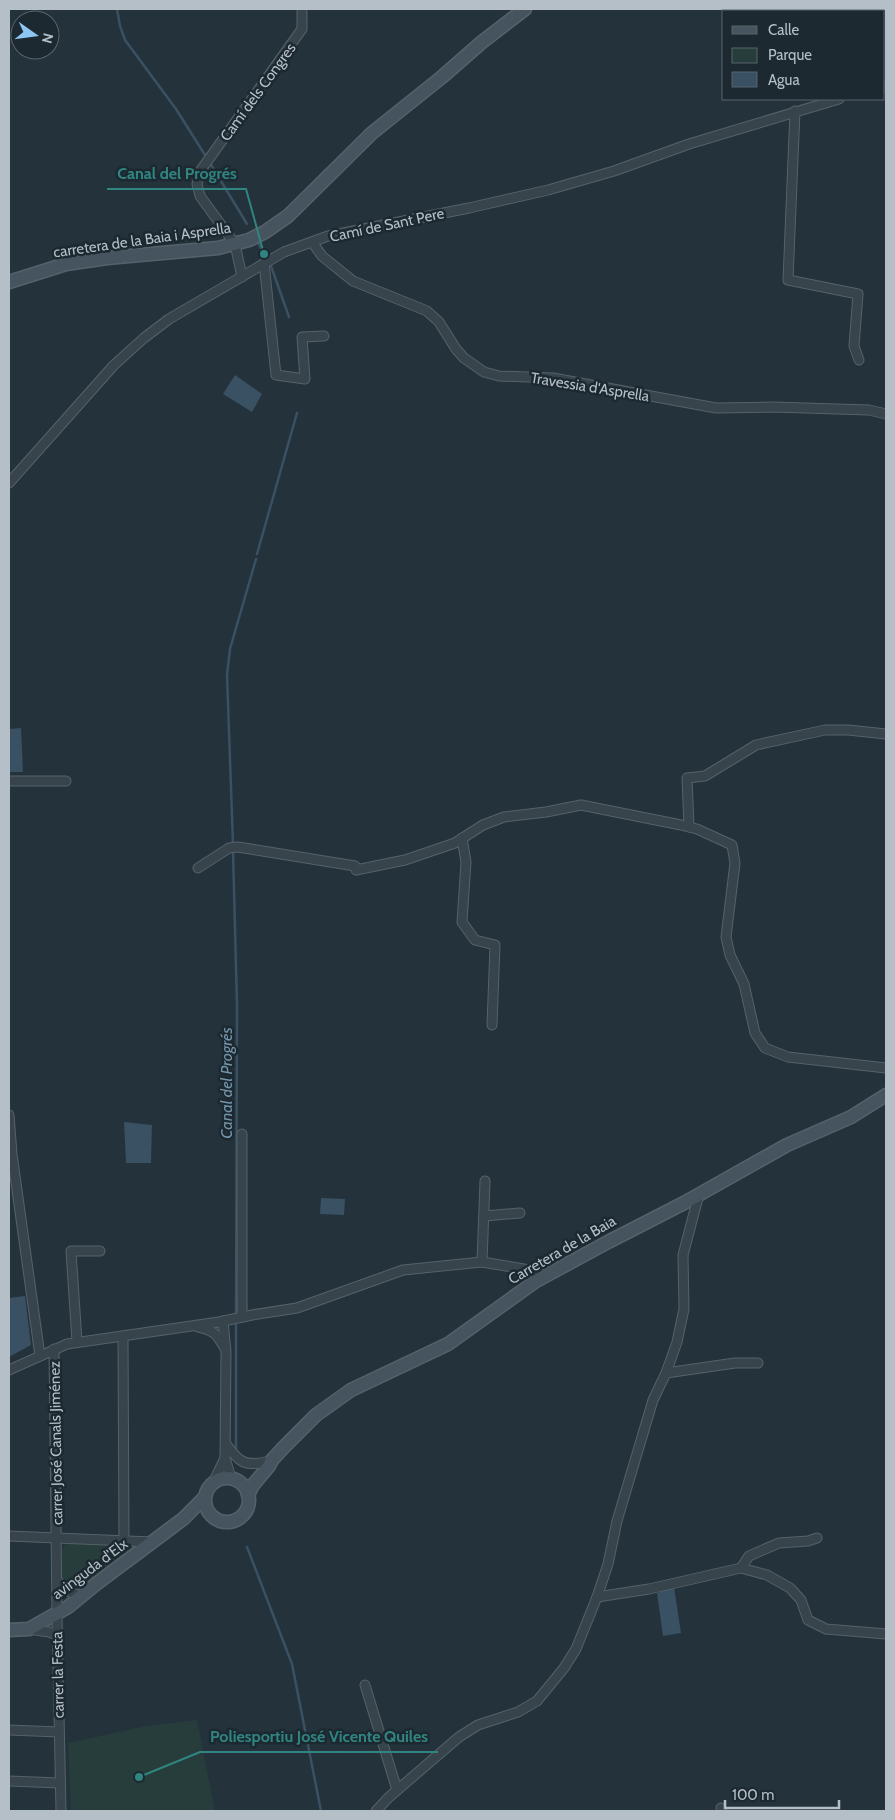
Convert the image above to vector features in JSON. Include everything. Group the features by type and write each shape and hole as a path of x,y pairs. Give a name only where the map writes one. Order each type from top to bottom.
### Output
{"main road":[{"name":"carretera de la Baia i Asprella","path":"9,282 66,264 236,244 265,232 288,216 372,132 525,9"},
{"name":"Carretera de la Baia","path":"234,1480 251,1476 316,1415 351,1390 448,1344 510,1298 545,1276 787,1145 852,1117 886,1094"},
{"name":"Carretera de la Baia","path":"248,1495 253,1485 269,1466 269,1461"},
{"path":"219,1479 234,1480 242,1484 248,1495 249,1503 247,1510 242,1516 232,1522 224,1523 211,1516 206,1510 205,1497 210,1486 219,1479"},
{"name":"avinguda d'Elx","path":"9,1630 29,1629 57,1615 183,1518 205,1497"},
{"path":"183,1518 211,1516"}],"street":[{"name":"Camí dels Congres","path":"242,277 236,244 200,196 197,184 201,170 302,29 302,9"},
{"name":"Camí de Sant Pere","path":"9,483 114,365 144,338 169,319 284,252 328,236 548,190 614,171 689,144 835,100"},
{"path":"796,111 788,280 858,294 854,346 859,360"},
{"name":"Travessia d'Asprella","path":"312,242 322,256 352,281 427,311 439,322 456,350 484,372 499,376 553,378 716,408 774,407 869,410 886,414"},
{"path":"264,263 276,375 305,379 302,337 324,336"},
{"path":"689,827 687,778 704,776 756,745 825,730 848,730 886,734"},
{"path":"9,781 66,781"},
{"path":"198,868 229,848 238,847 356,868 404,860 455,843 483,825 504,817 582,805 689,827 732,845 735,863 726,937 730,955 744,984 755,1033 765,1048 788,1057 886,1068"},
{"path":"462,838 466,862 462,922 475,940 495,945 492,1025"},
{"path":"9,1115 12,1154 40,1356"},
{"path":"242,1134 242,1317"},
{"path":"482,1262 485,1181"},
{"path":"376,1811 397,1790 459,1737 478,1725 518,1712 537,1701 564,1668 576,1649 608,1564 617,1521 653,1400 666,1373 677,1342 684,1309 683,1255 699,1194"},
{"path":"484,1216 520,1214"},
{"path":"77,1341 71,1251 100,1251"},
{"path":"9,1370 54,1348 77,1341 221,1322 297,1308 403,1270 482,1262 524,1269 545,1276"},
{"path":"213,1483 225,1458 226,1444 226,1352 221,1322"},
{"path":"193,1326 206,1329 217,1335 226,1352"},
{"path":"123,1336 124,1541"},
{"name":"carrer José Canals Jiménez","path":"54,1348 57,1538"},
{"path":"666,1373 735,1363 758,1363"},
{"path":"226,1444 234,1456 246,1464 269,1461"},
{"path":"225,1458 234,1480"},
{"path":"9,1536 152,1542"},
{"name":"carrer la Festa","path":"57,1538 61,1811"},
{"path":"741,1568 749,1556 778,1543 808,1541 817,1538"},
{"path":"596,1597 649,1589 741,1568 767,1575 790,1588 800,1600 808,1620 826,1629 886,1634"},
{"path":"57,1580 64,1589 72,1594 82,1596"},
{"path":"29,1629 57,1635"},
{"path":"365,1685 397,1790"},
{"path":"9,1730 59,1732"},
{"path":"9,1782 60,1783"}],"green space":[{"path":"67,1543 130,1547 132,1549 77,1593 62,1584 62,1549"},
{"path":"197,1720 215,1811 71,1811 68,1743 146,1726"}],"water":[{"path":"235,375 262,394 252,412 223,394"},
{"path":"21,728 23,772 9,772 9,729"},
{"path":"124,1122 152,1125 151,1163 126,1163"},
{"path":"321,1198 345,1199 344,1215 320,1214"},
{"path":"25,1296 31,1345 9,1357 9,1298"},
{"path":"674,1587 681,1633 663,1636 657,1593"}],"waterway":[{"name":"Canal del Progrés","path":"117,9 125,40 176,109 205,155"},
{"name":"Canal del Progrés","path":"210,163 247,224"},
{"name":"Canal del Progrés","path":"257,241 264,254"},
{"name":"Canal del Progrés","path":"271,266 289,317"},
{"name":"Canal del Progrés","path":"257,554 297,413"},
{"name":"Canal del Progrés","path":"233,844 227,675 230,649 256,559"},
{"name":"Canal del Progrés","path":"233,851 237,1005 236,1314"},
{"path":"236,1325 236,1451"},
{"path":"247,1547 292,1664 321,1811"}],"place":[{"name":"Canal del Progrés","path":"264,254"},
{"name":"Poliesportiu José Vicente Quiles","path":"139,1777"}]}
